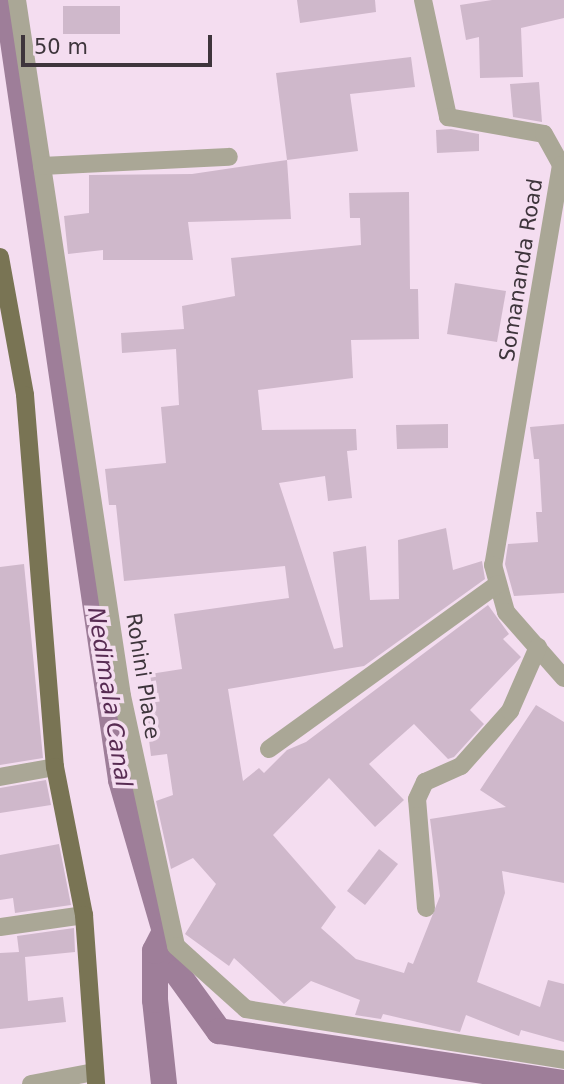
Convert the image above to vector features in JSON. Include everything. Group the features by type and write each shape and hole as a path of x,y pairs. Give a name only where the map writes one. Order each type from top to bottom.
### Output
{"main road":[{"path":"0,257 24,395 55,767 84,915 95,1078"}],"street":[{"name":"Rohini Place","path":"16,0 122,696 176,946 246,1009 564,1060"},
{"name":"Somananda Road","path":"423,0 448,117 544,134 561,165 495,549 498,584"},
{"path":"42,166 229,157"},
{"path":"269,749 498,584 506,612 564,678"},
{"path":"426,908 418,799 425,782 461,766 510,711 538,647"},
{"path":"0,777 55,767"},
{"path":"0,927 84,915"},
{"path":"31,1084 95,1078"}],"building":[{"path":"297,0 375,0 376,12 300,23"},
{"path":"492,0 564,0 564,18 521,28 523,77 480,78 479,37 466,40 460,5"},
{"path":"63,6 120,6 120,34 63,34"},
{"path":"411,57 415,87 350,94 358,151 287,160 276,73"},
{"path":"539,82 542,122 513,117 510,84"},
{"path":"451,129 479,134 479,151 437,153 436,130"},
{"path":"287,160 291,219 188,222 193,260 103,260 103,250 68,254 64,216 89,213 89,175 192,174"},
{"path":"409,192 410,289 418,289 419,339 351,340 353,378 258,390 262,430 356,429 357,450 347,451 352,498 328,501 325,476 279,483 334,649 343,647 333,552 366,546 370,600 399,599 398,540 446,528 453,570 482,561 485,579 364,666 228,689 243,781 259,768 264,773 287,750 306,742 488,605 509,634 503,639 521,657 470,710 484,724 454,757 448,759 414,724 369,764 404,800 375,827 329,778 273,835 336,907 321,928 356,959 404,973 408,962 413,964 440,896 430,819 506,807 480,790 536,705 564,722 564,883 502,871 505,893 477,982 540,1007 548,980 564,984 564,1042 521,1030 519,1036 466,1015 460,1032 383,1014 381,1019 355,1015 360,1000 311,981 284,1004 234,958 229,966 185,934 216,884 193,858 171,869 156,801 173,795 167,754 151,756 145,708 155,707 150,674 182,669 174,614 289,598 285,566 124,581 116,505 109,505 105,469 166,463 161,407 179,405 176,349 122,353 121,333 184,329 182,306 235,296 231,258 361,245 360,218 350,218 349,193"},
{"path":"455,283 506,291 497,342 447,334"},
{"path":"448,424 448,448 397,449 396,425"},
{"path":"564,424 564,593 514,596 505,564 508,544 538,542 536,512 542,512 539,459 534,459 530,427"},
{"path":"24,564 43,758 0,765 0,567"},
{"path":"46,780 51,805 0,813 0,788"},
{"path":"59,844 71,905 15,913 13,898 0,900 0,855"},
{"path":"379,849 398,864 365,905 347,891"},
{"path":"74,928 75,952 25,957 28,1001 63,997 66,1022 0,1029 0,953 19,952 17,936"}],"waterway":[{"name":"Nedimala Canal","path":"7,0 121,780 177,973 219,1031 564,1083"},
{"path":"164,1084 155,1000 155,951 165,931"}]}
